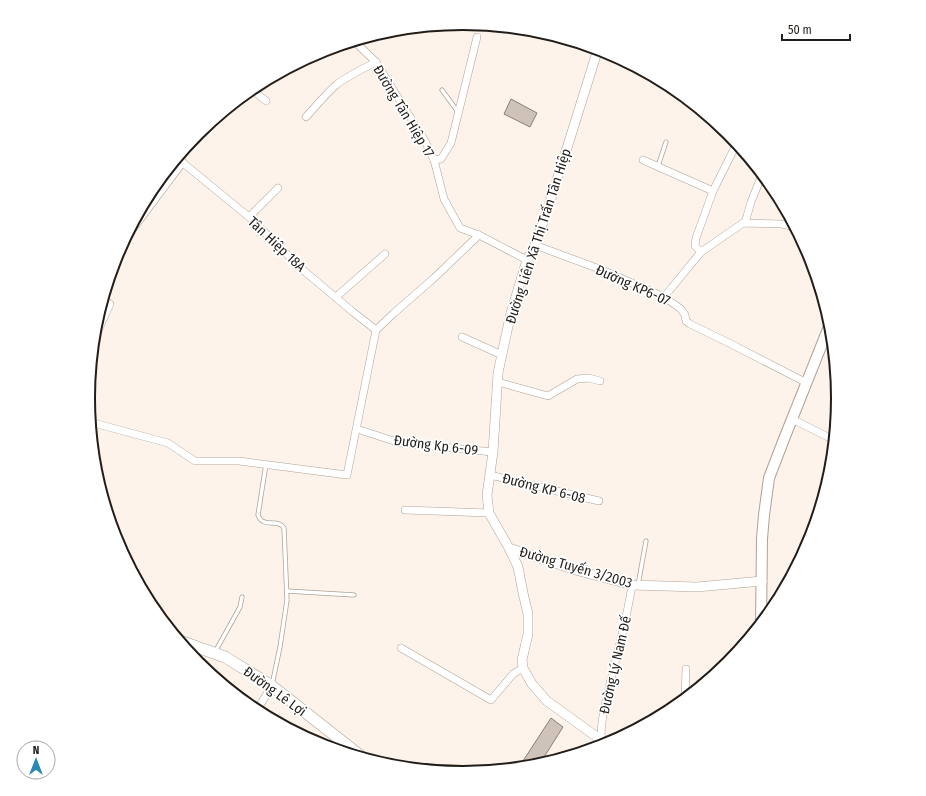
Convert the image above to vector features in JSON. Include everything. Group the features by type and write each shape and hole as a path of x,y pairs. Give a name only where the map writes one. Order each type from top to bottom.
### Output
{"main road":[{"path":"761,613 764,515 769,478 826,335"},
{"name":"Đường Lê Lợi","path":"189,644 225,656 272,686 334,742"}],"street":[{"path":"434,160 441,159 451,143 477,37"},
{"name":"Đường Tân Hiệp 17","path":"359,46 376,62 425,142 434,160 444,199 460,228 479,235 527,260"},
{"name":"Đường Liên Xã Thị Trấn Tân Hiệp","path":"523,668 522,660 528,634 528,614 518,567 489,513 487,495 493,452 498,382 511,313 527,260 535,245 552,196 596,55"},
{"path":"306,117 336,85 344,79 376,62"},
{"path":"257,94 266,101"},
{"path":"701,252 695,246 696,238 713,191 734,149"},
{"path":"643,160 713,191"},
{"name":"Tân Hiệp 18A","path":"181,161 249,217 303,270 376,330"},
{"path":"746,223 751,202 760,181"},
{"path":"249,217 278,188"},
{"path":"664,296 701,252 743,223 788,225"},
{"path":"96,424 168,443 195,461 239,461 347,475 376,330 479,235"},
{"name":"Đường KP6-07","path":"535,245 602,270 664,296 681,309 688,323 807,383"},
{"path":"336,297 385,254"},
{"path":"105,316 110,304 108,303"},
{"path":"462,337 502,356"},
{"path":"498,382 548,396 577,379 589,378 600,381"},
{"path":"792,419 829,437"},
{"name":"Đường Kp 6-09","path":"357,429 400,443 493,452"},
{"name":"Đường KP 6-08","path":"490,475 599,501"},
{"path":"405,510 489,513"},
{"name":"Đường Tuyến 3/2003","path":"509,548 579,571 635,585 697,587 762,581"},
{"name":"Đường Lý Nam Đế","path":"602,739 603,716 629,604 635,585"},
{"path":"401,648 491,700 513,674 523,668 532,684 547,701 598,740"},
{"path":"685,691 686,669"},
{"path":"260,705 272,686"}],"lane":[{"path":"442,90 458,113"},
{"path":"658,166 666,142"},
{"path":"266,464 258,515 262,522 283,525 287,591 285,619 272,686"},
{"path":"635,585 646,541"},
{"path":"287,591 354,596"},
{"path":"214,653 240,607 242,596"}],"building":[{"path":"511,99 537,113 530,127 504,114"},
{"path":"551,718 563,727 544,757 523,761"}]}
